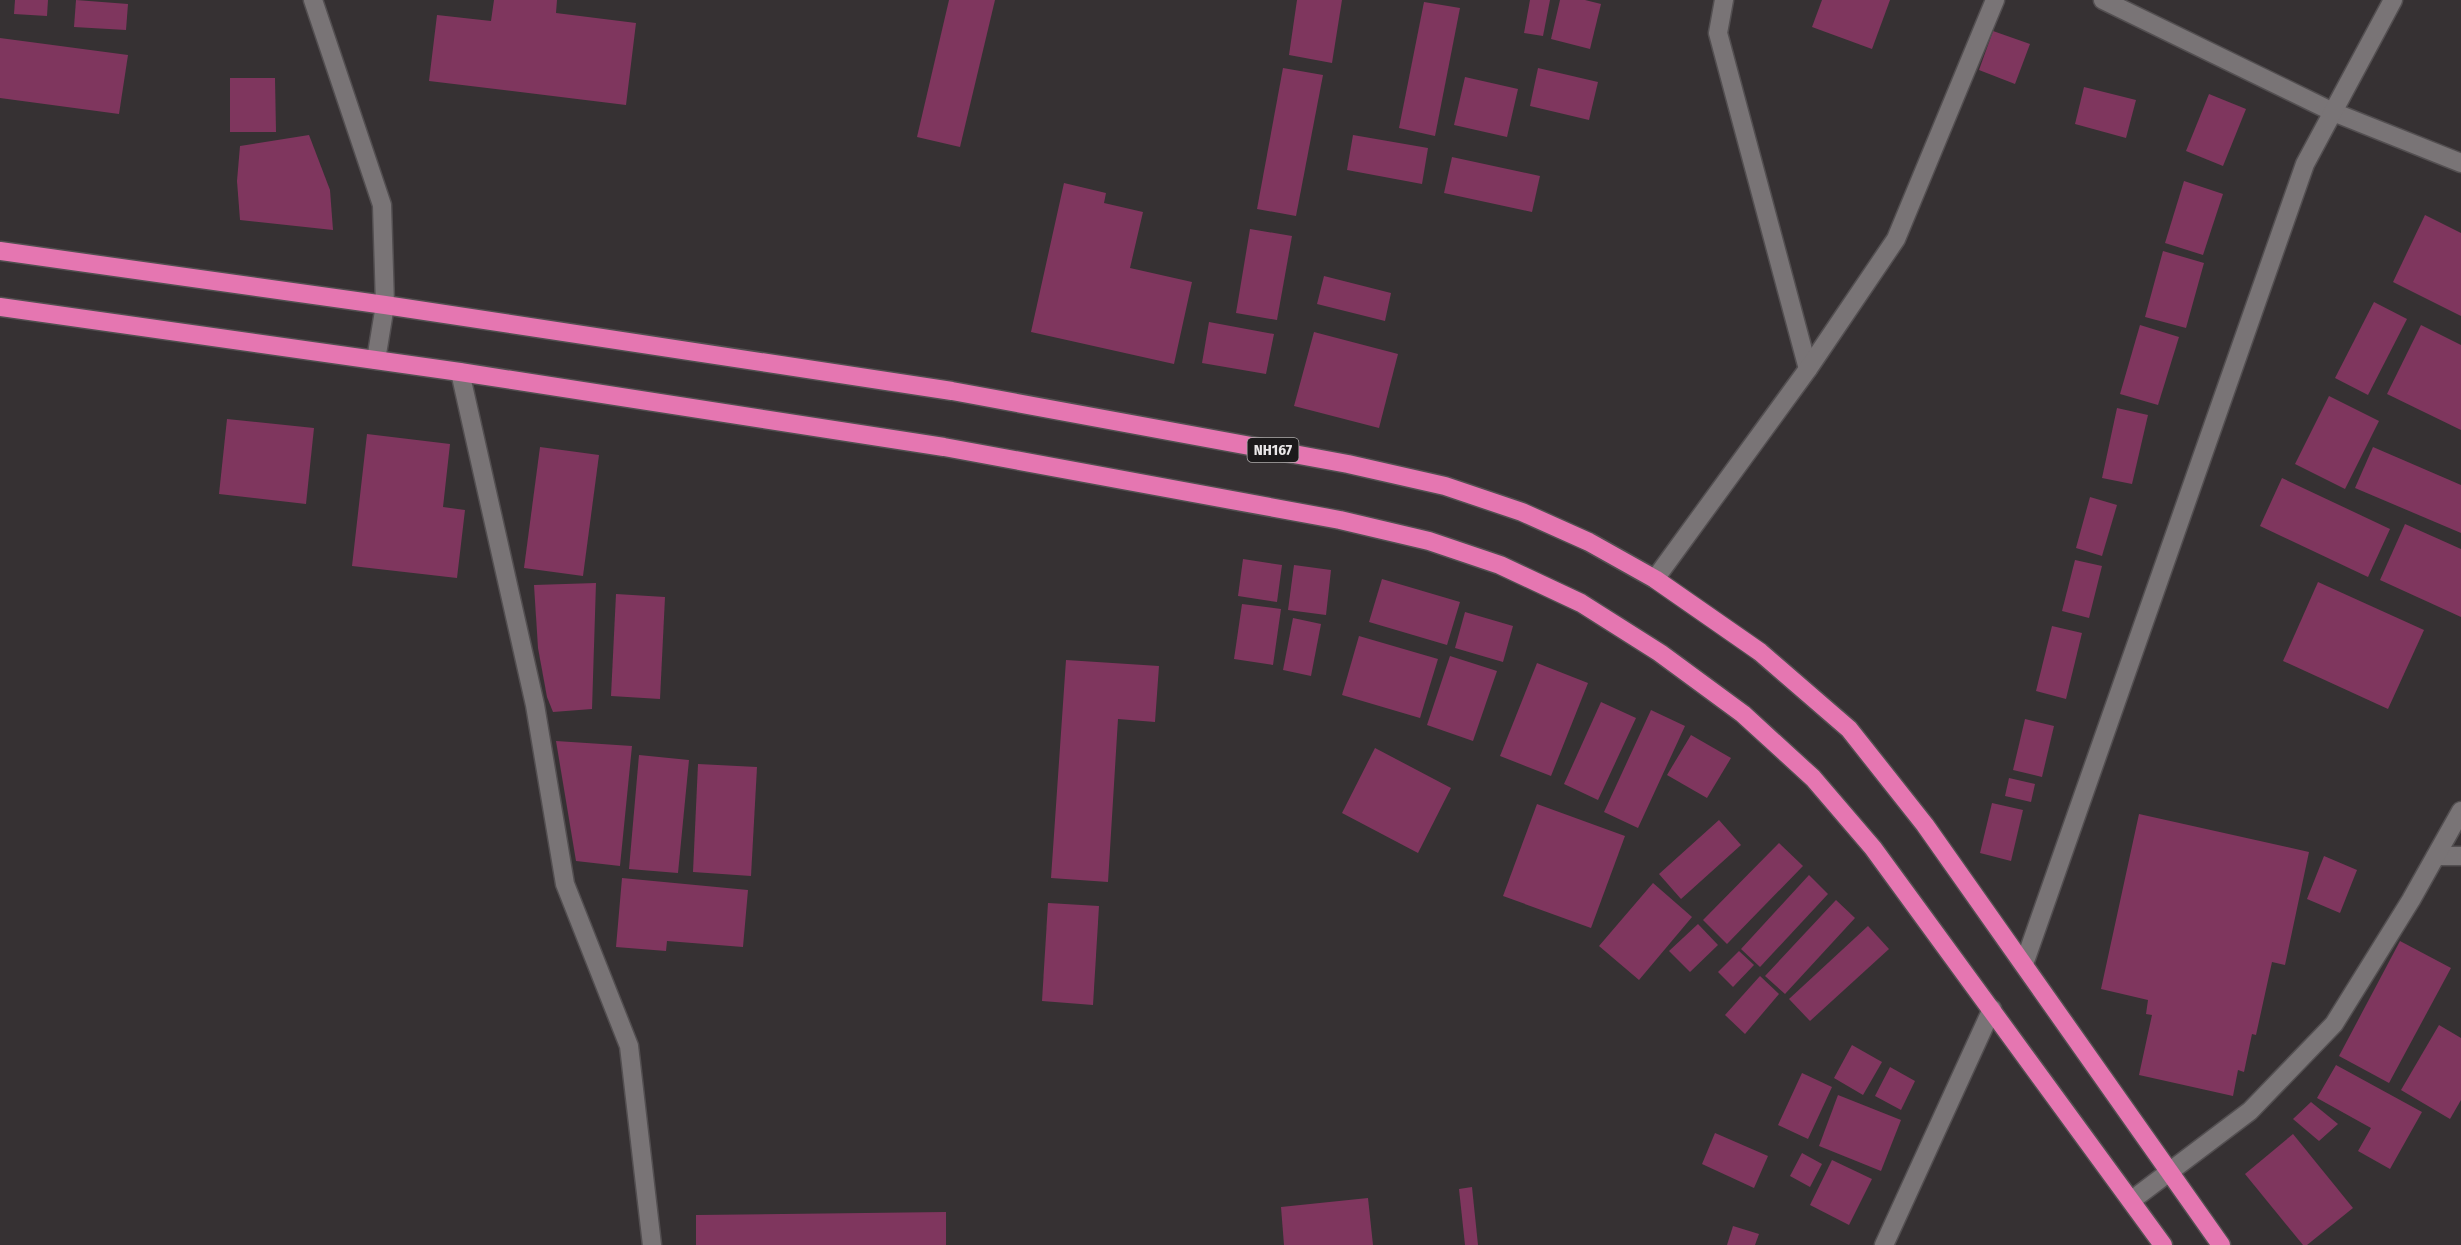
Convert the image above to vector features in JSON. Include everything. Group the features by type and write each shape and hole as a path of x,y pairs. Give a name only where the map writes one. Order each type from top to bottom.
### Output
{"highway":[{"name":"NH167","path":"0,251 385,305 952,391 1348,464 1445,486 1522,512 1589,542 1655,579 1760,652 1849,729 1925,825 2221,1245"},
{"path":"0,307 460,372 956,449 1340,520 1429,541 1500,565 1581,603 1660,653 1743,714 1813,778 1873,848 2163,1245"}],"street":[{"path":"313,0 382,205 385,305 376,360"},
{"path":"1724,0 1718,33 1808,369"},
{"path":"1655,579 1808,369 1896,239 1995,0"},
{"path":"2103,0 2333,112 2461,163"},
{"path":"2024,964 2305,164 2393,0"},
{"path":"460,372 535,705 565,884 629,1046 652,1245"},
{"path":"2132,1200 2250,1111 2334,1024 2411,900 2461,811"},
{"path":"2436,856 2461,856"},
{"path":"1884,1245 1992,1009"}],"building":[{"path":"15,0 48,0 47,16 14,14"},
{"path":"76,0 128,4 126,30 74,27"},
{"path":"494,0 557,0 556,13 636,23 626,105 429,81 437,15 491,21"},
{"path":"949,0 995,0 960,147 917,137"},
{"path":"1297,0 1342,0 1332,63 1289,55"},
{"path":"1530,0 1550,0 1543,36 1524,33"},
{"path":"1560,0 1585,0 1601,4 1590,49 1551,39"},
{"path":"1822,0 1890,0 1872,49 1812,27"},
{"path":"1424,2 1460,8 1435,136 1399,128"},
{"path":"1993,31 2030,44 2015,84 1979,70"},
{"path":"0,38 128,55 119,114 0,98"},
{"path":"1283,68 1323,75 1296,216 1257,209"},
{"path":"1538,68 1598,82 1589,120 1530,106"},
{"path":"1465,77 1518,89 1507,137 1454,125"},
{"path":"230,78 275,78 276,132 230,132"},
{"path":"2084,87 2136,100 2126,138 2075,124"},
{"path":"2209,94 2246,109 2223,166 2186,151"},
{"path":"309,135 330,190 333,230 240,220 237,181 240,146"},
{"path":"1353,135 1428,148 1422,184 1347,170"},
{"path":"1452,157 1540,176 1532,212 1444,193"},
{"path":"2184,181 2223,194 2203,255 2165,243"},
{"path":"1064,183 1106,193 1104,203 1143,212 1130,268 1192,282 1174,364 1031,332"},
{"path":"2425,215 2461,233 2461,316 2393,282"},
{"path":"1250,229 1292,236 1277,320 1236,313"},
{"path":"2163,251 2204,263 2186,328 2145,317"},
{"path":"1324,276 1391,293 1385,321 1317,304"},
{"path":"2374,302 2407,319 2368,395 2335,378"},
{"path":"1209,322 1274,334 1266,374 1202,363"},
{"path":"2140,325 2179,337 2158,405 2120,394"},
{"path":"2421,325 2461,345 2461,430 2387,394"},
{"path":"1314,332 1398,354 1379,428 1294,406"},
{"path":"2329,396 2379,421 2345,489 2295,464"},
{"path":"2117,408 2148,415 2132,484 2102,478"},
{"path":"227,419 314,428 306,504 219,494"},
{"path":"367,434 450,444 443,507 465,510 457,578 352,566"},
{"path":"540,447 599,455 583,576 524,568"},
{"path":"2373,447 2461,485 2461,533 2355,488"},
{"path":"2282,478 2390,529 2368,577 2260,526"},
{"path":"2090,497 2117,505 2102,556 2076,548"},
{"path":"2405,524 2461,549 2461,617 2380,580"},
{"path":"1243,559 1282,565 1277,602 1238,596"},
{"path":"2075,560 2102,566 2089,618 2062,611"},
{"path":"1294,565 1331,570 1326,615 1288,610"},
{"path":"1382,579 1460,602 1447,645 1369,622"},
{"path":"2318,582 2424,630 2388,709 2283,661"},
{"path":"596,583 592,709 553,712 547,697 538,648 534,585"},
{"path":"616,594 665,597 660,699 611,696"},
{"path":"1242,604 1281,609 1273,665 1234,659"},
{"path":"1465,612 1513,626 1503,662 1455,648"},
{"path":"1293,618 1321,624 1311,676 1283,670"},
{"path":"2052,626 2082,633 2066,699 2036,691"},
{"path":"1359,636 1438,659 1420,718 1342,695"},
{"path":"1450,656 1497,671 1473,741 1427,725"},
{"path":"1066,660 1159,666 1155,722 1118,719 1108,882 1051,878"},
{"path":"1537,663 1588,683 1551,776 1500,756"},
{"path":"1601,702 1636,718 1598,800 1564,784"},
{"path":"1651,710 1685,726 1638,828 1604,812"},
{"path":"2025,719 2054,726 2042,777 2013,770"},
{"path":"1691,735 1731,758 1707,798 1667,775"},
{"path":"556,741 632,746 620,866 576,861"},
{"path":"1375,748 1451,788 1418,853 1342,813"},
{"path":"639,755 689,760 678,873 629,869"},
{"path":"698,764 757,767 751,876 693,872"},
{"path":"2009,778 2035,784 2031,802 2005,796"},
{"path":"1992,803 2023,810 2011,861 1980,853"},
{"path":"1537,804 1625,836 1591,928 1503,896"},
{"path":"2139,814 2309,852 2285,965 2272,962 2256,1035 2252,1034 2244,1072 2238,1070 2233,1096 2139,1075 2152,1015 2146,1014 2148,1000 2101,989"},
{"path":"1719,820 1741,845 1681,899 1659,874"},
{"path":"1779,843 1803,866 1727,944 1703,920"},
{"path":"2324,856 2357,870 2340,913 2307,899"},
{"path":"1809,875 1828,894 1760,967 1741,949"},
{"path":"622,878 748,890 743,947 667,941 666,951 616,947"},
{"path":"1653,883 1692,917 1639,980 1599,946"},
{"path":"1836,900 1855,918 1785,994 1765,976"},
{"path":"1048,903 1099,906 1093,1005 1042,1001"},
{"path":"1698,924 1718,945 1690,972 1669,951"},
{"path":"1868,926 1889,949 1810,1021 1789,999"},
{"path":"2400,941 2451,968 2389,1083 2339,1056"},
{"path":"1739,951 1754,965 1733,987 1718,972"},
{"path":"1760,976 1779,994 1745,1034 1725,1015"},
{"path":"2439,1025 2461,1038 2461,1100 2450,1119 2401,1090"},
{"path":"1852,1045 1882,1062 1863,1095 1834,1078"},
{"path":"2336,1065 2422,1112 2390,1169 2358,1151 2371,1128 2317,1098"},
{"path":"1890,1067 1915,1081 1901,1110 1875,1096"},
{"path":"1802,1073 1832,1087 1808,1139 1778,1125"},
{"path":"1838,1095 1901,1120 1881,1171 1819,1146"},
{"path":"2311,1102 2338,1124 2319,1141 2293,1119"},
{"path":"1715,1133 1768,1156 1754,1188 1702,1164"},
{"path":"2293,1134 2353,1208 2307,1245 2303,1245 2245,1174"},
{"path":"1802,1153 1822,1164 1810,1187 1790,1176"},
{"path":"1832,1160 1872,1179 1849,1225 1810,1205"},
{"path":"1472,1187 1478,1245 1465,1245 1459,1189"},
{"path":"1368,1198 1373,1245 1284,1245 1281,1207"},
{"path":"946,1212 946,1245 696,1245 696,1215"},
{"path":"1733,1226 1759,1234 1755,1245 1727,1245"}]}
